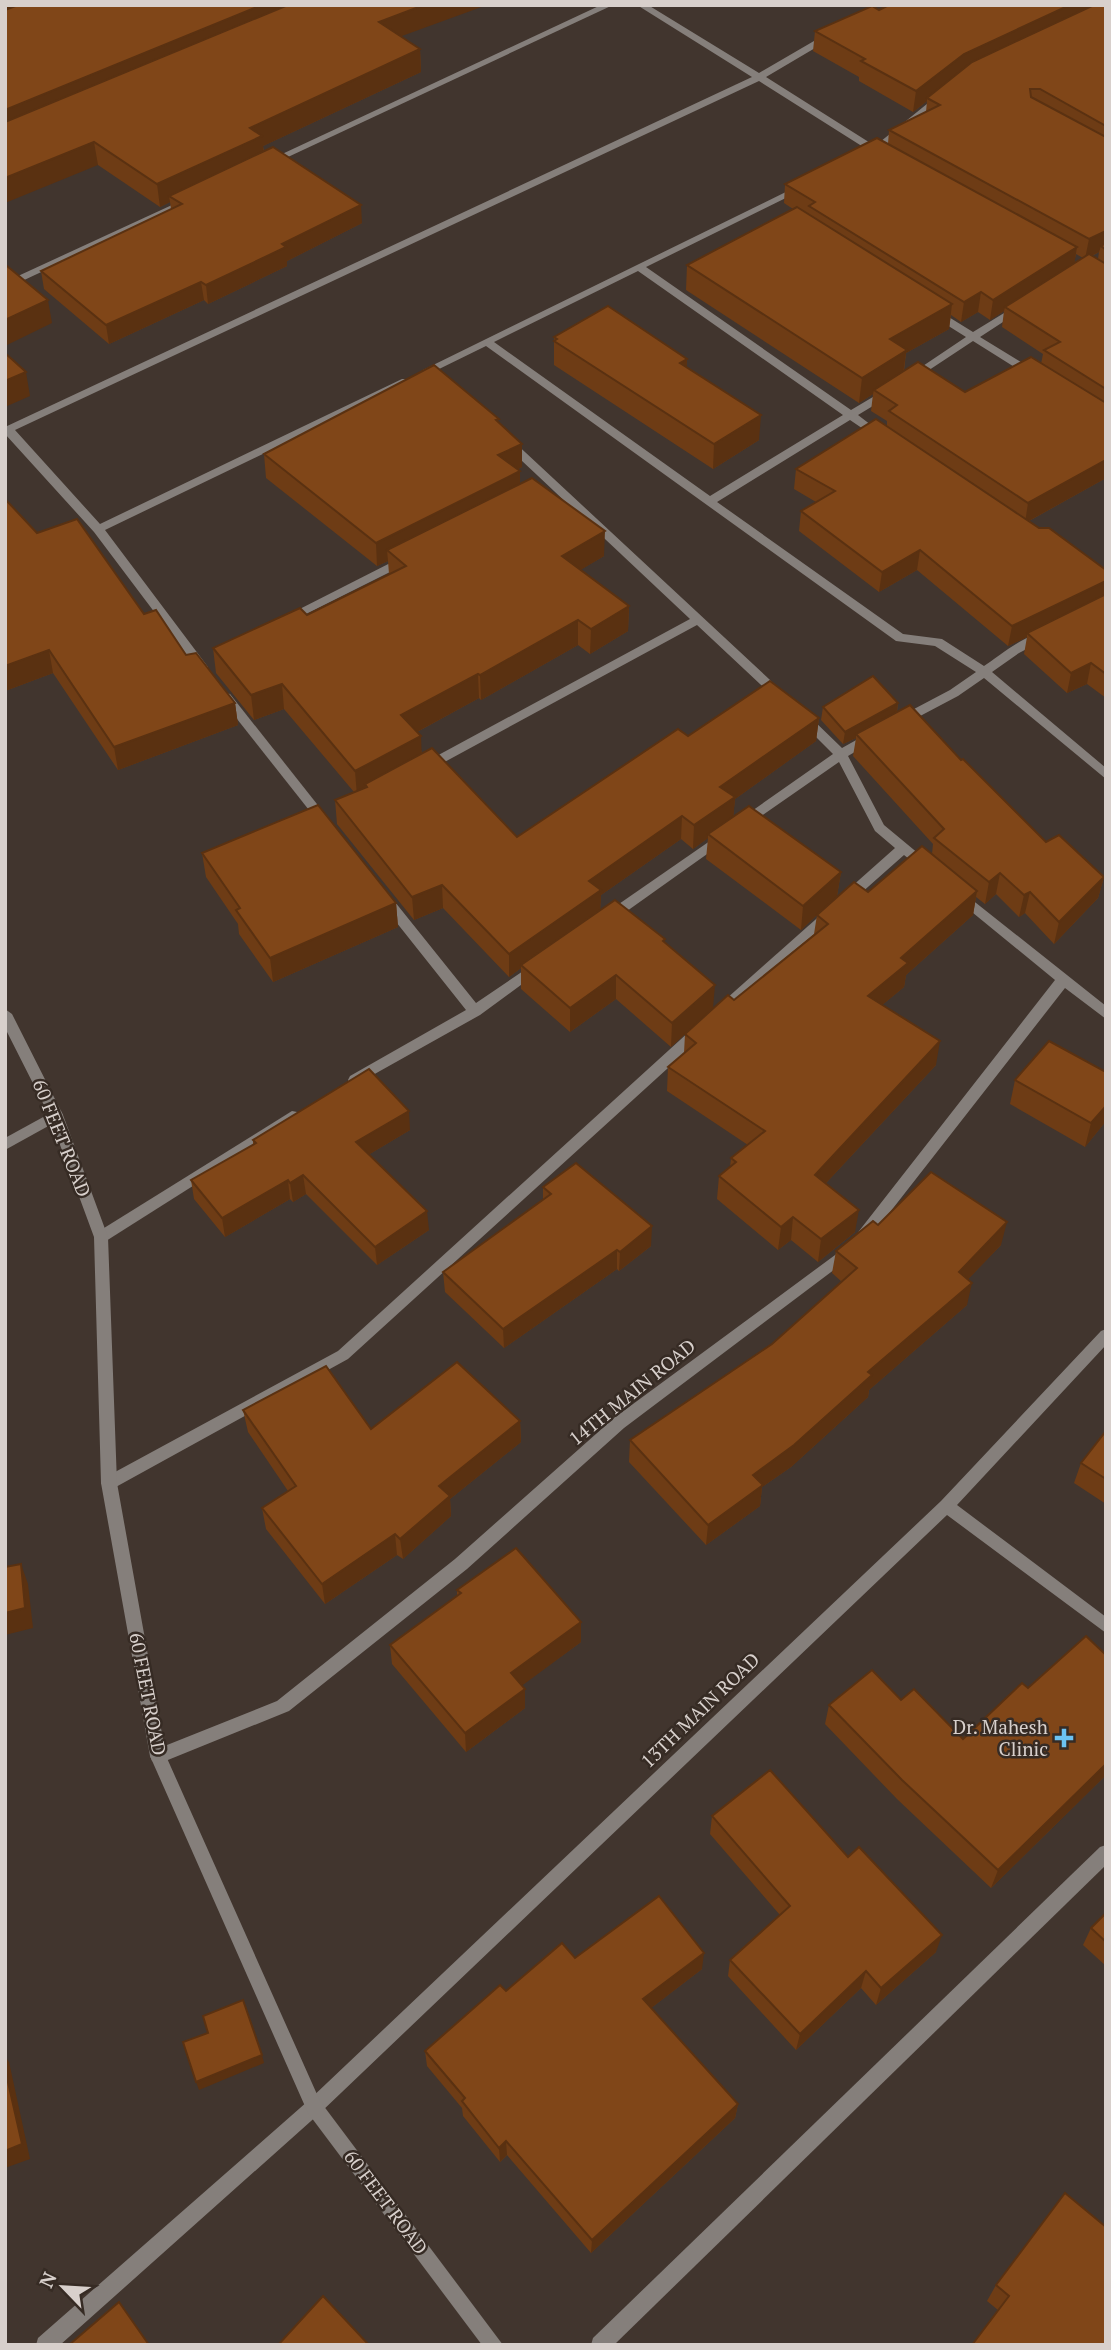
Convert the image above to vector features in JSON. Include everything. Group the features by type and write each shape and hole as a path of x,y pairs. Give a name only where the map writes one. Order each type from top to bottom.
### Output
{"street":[{"path":"257,169 609,5"},
{"path":"641,5 887,157"},
{"path":"337,816 329,827 199,663 99,529 7,431 759,77 837,31"},
{"path":"863,156 875,150 955,86"},
{"path":"99,529 814,181"},
{"path":"5,286 194,198"},
{"path":"765,206 776,213"},
{"path":"639,267 885,439"},
{"path":"709,502 851,416 1028,301"},
{"path":"926,307 1039,378"},
{"path":"487,342 900,638 938,642 984,671 1106,775"},
{"path":"428,370 447,388"},
{"path":"497,431 841,754 879,828 935,874"},
{"path":"544,490 556,484"},
{"path":"273,626 421,552"},
{"path":"409,776 699,619"},
{"path":"594,928 841,754 954,693 1015,650 1049,632"},
{"path":"199,663 212,657"},
{"path":"109,1483 343,1355 903,848"},
{"path":"375,885 475,1012"},
{"path":"956,892 1106,1014"},
{"path":"344,1086 475,1012 550,958"},
{"name":"14TH MAIN ROAD","path":"158,1756 283,1706 461,1564 619,1423 858,1243 1063,980"},
{"name":"60 FEET ROAD","path":"5,1014 57,1115 101,1237 109,1483 158,1756 314,2107 494,2345"},
{"path":"101,1237 309,1107"},
{"path":"5,1145 57,1115"},
{"name":"13TH MAIN ROAD","path":"45,2345 314,2107 946,1506 1106,1335"},
{"path":"946,1506 1106,1626"},
{"path":"600,2345 1106,1853"}],"building":[{"path":"18,5 262,5 5,110 5,10"},
{"path":"288,5 424,5 379,22 420,49 250,128 262,136 157,184 94,142 5,178 5,122"},
{"path":"889,5 1070,5 964,54 916,91 861,61 865,59 815,31 872,6 879,10"},
{"path":"1094,5 1106,5 1106,126 1040,89 1030,89 1031,97 1106,137 1106,231 1089,239 889,130 940,105 927,98 972,62"},
{"path":"877,138 1077,247 993,300 981,292 964,302 809,206 815,202 785,184"},
{"path":"273,147 361,205 282,244 286,247 206,285 201,282 106,325 41,271 182,204 169,196"},
{"path":"797,207 952,304 890,339 907,350 862,378 687,265"},
{"path":"1089,254 1106,264 1106,389 1044,350 1060,342 1005,307"},
{"path":"7,266 48,300 5,320"},
{"path":"608,306 687,359 680,363 761,415 714,444 554,341 557,339 554,337"},
{"path":"5,353 26,372 5,381"},
{"path":"1031,357 1106,403 1106,460 1028,503 889,411 897,405 874,390 918,362 965,392"},
{"path":"434,365 499,419 496,420 522,444 498,455 520,471 376,543 264,454"},
{"path":"876,419 1039,528 1049,528 1106,570 1106,581 1012,626 920,550 882,572 801,511 835,491 796,469"},
{"path":"532,478 605,531 562,556 629,606 591,629 578,620 480,675 401,715 421,736 355,771 282,684 251,695 213,648 300,608 307,615 406,566 387,550"},
{"path":"5,499 37,533 77,519 144,614 156,610 186,655 196,653 235,703 114,747 49,650 5,666"},
{"path":"1106,594 1106,674 1091,663 1071,673 1027,633"},
{"path":"873,676 898,703 845,732 823,707"},
{"path":"770,681 819,718 720,787 735,797 694,825 682,816 589,881 601,890 509,954 442,885 412,897 335,800 367,787 365,784 432,748 517,837 678,729 688,736"},
{"path":"910,705 961,760 963,759 1046,842 1059,835 1104,877 1059,922 1030,892 1024,895 1000,873 989,882 934,838 944,829 856,734"},
{"path":"318,805 396,903 270,958 236,910 240,908 202,853"},
{"path":"749,806 841,872 803,906 708,834"},
{"path":"922,846 977,891 901,958 908,963 868,996 940,1041 815,1175 859,1210 821,1239 793,1217 781,1227 719,1176 736,1162 731,1158 765,1131 668,1067 696,1043 685,1034 728,995 734,1000 828,924 817,915 854,882 868,892"},
{"path":"615,900 665,939 663,941 715,985 672,1023 616,975 570,1008 521,965"},
{"path":"1049,1041 1106,1072 1106,1106 1091,1123 1015,1080"},
{"path":"369,1069 409,1111 356,1142 427,1211 375,1247 303,1175 290,1183 288,1180 222,1218 191,1180 256,1143 253,1140"},
{"path":"576,1163 652,1226 620,1252 617,1250 503,1329 443,1272 551,1194 543,1187"},
{"path":"931,1172 1007,1222 959,1272 972,1283 868,1372 872,1375 794,1445 753,1475 763,1485 708,1525 630,1440 772,1344 857,1268 836,1251 873,1221 878,1225"},
{"path":"457,1362 520,1421 439,1486 450,1496 400,1539 395,1534 322,1584 262,1508 296,1486 243,1410 326,1366 371,1429"},
{"path":"1106,1431 1106,1479 1081,1463"},
{"path":"516,1548 581,1622 511,1673 525,1689 465,1733 390,1645 461,1593 457,1590"},
{"path":"21,1564 25,1608 5,1613 5,1567"},
{"path":"1086,1636 1106,1655 1106,1764 998,1870 902,1780 829,1705 872,1670 901,1700 914,1689 963,1739 1022,1683 1028,1688"},
{"path":"770,1770 848,1857 859,1847 942,1935 881,1988 866,1971 800,2034 730,1960 790,1906 712,1816"},
{"path":"659,1896 704,1953 643,1999 738,2104 592,2240 506,2141 499,2148 462,2101 465,2098 425,2051 500,1985 506,1991 562,1943 575,1958"},
{"path":"1106,1913 1106,1942 1091,1928"},
{"path":"243,2000 262,2055 196,2082 183,2042 208,2033 203,2016"},
{"path":"5,2069 22,2144 5,2151"},
{"path":"1065,2193 1106,2227 1106,2345 972,2345 1009,2296 996,2285"},
{"path":"323,2296 369,2345 278,2345"},
{"path":"119,2302 149,2345 69,2345"}],"place":[{"name":"Dr. Mahesh Clinic","path":"1064,1738"}]}
